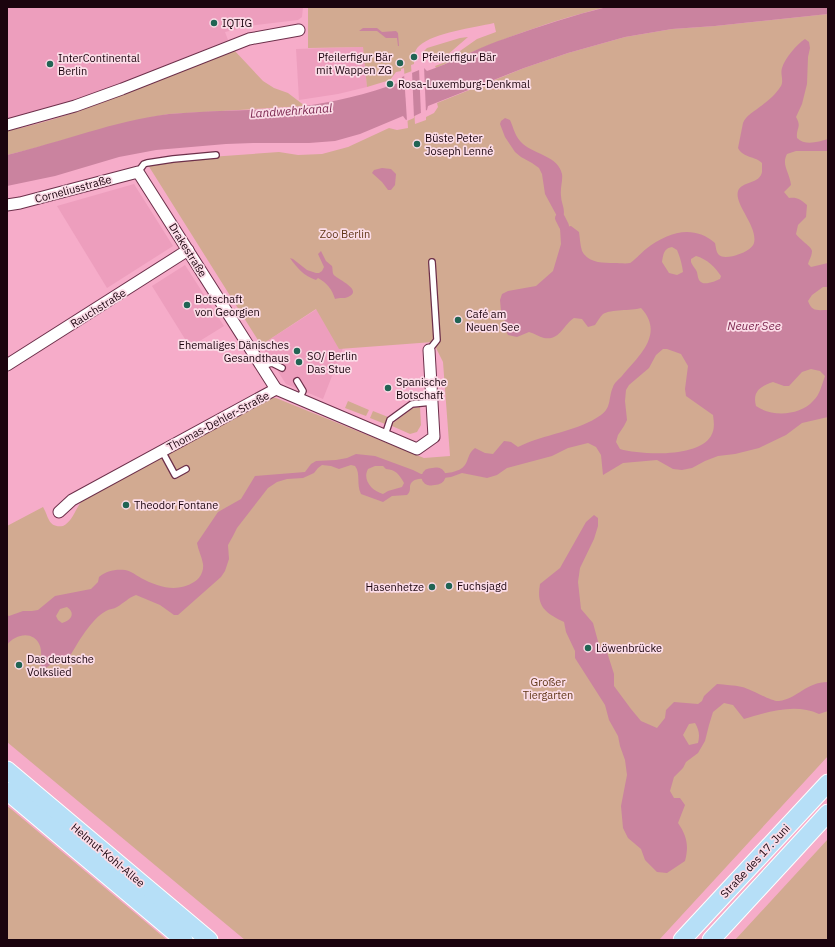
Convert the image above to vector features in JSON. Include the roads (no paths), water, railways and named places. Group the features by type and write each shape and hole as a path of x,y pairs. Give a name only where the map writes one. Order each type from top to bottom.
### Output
{"main road":[{"name":"Helmut-Kohl-Allee","path":"7,770 209,940"},
{"name":"Straße des 17. Juni","path":"682,940 828,783"},
{"name":"Helmut-Kohl-Allee","path":"7,791 184,940"},
{"name":"Straße des 17. Juni","path":"711,940 828,813"}],"street":[{"path":"7,125 75,106 249,40 299,30"},
{"name":"Corneliusstraße","path":"7,205 20,203 138,172"},
{"name":"Drakestraße","path":"138,172 276,389"},
{"name":"Rauchstraße","path":"7,365 188,250"},
{"path":"429,350 432,402"},
{"name":"Thomas-Dehler-Straße","path":"59,512 72,500 276,389 418,449 434,436 432,402"}],"lane":[{"path":"138,172 144,164 147,163 214,155"},
{"path":"429,350 437,340 432,262"},
{"path":"261,366 272,362 282,368"},
{"path":"297,381 303,391 300,399"},
{"path":"385,435 390,420 412,404 432,402"},
{"path":"162,450 175,475 186,469"}],"water":[{"name":"Landwehrkanal","path":"607,7 828,7 828,14 672,29 625,37 568,53 524,68 428,106 427,110 406,120 403,116 360,134 335,141 309,143 226,144 156,150 119,157 55,176 7,186 7,155 148,117 169,114 297,107 349,98 401,82 402,77 424,68 427,71 436,68 512,36 566,18"},
{"path":"363,28 377,28 382,32 396,31 398,33 399,46 397,38 386,38 377,31 359,31"},
{"name":"Neuer See","path":"805,39 809,42 810,48 808,57 807,84 802,104 796,117 799,125 797,138 808,143 828,139 828,151 796,151 787,154 785,158 785,165 791,185 784,192 789,198 798,199 807,205 806,217 798,225 796,234 812,251 808,264 811,267 828,263 828,287 823,287 812,295 808,301 813,309 828,310 828,417 802,423 786,435 759,448 735,454 718,456 692,468 682,470 673,469 657,460 623,463 603,475 601,455 596,447 588,443 568,448 552,456 507,468 497,475 487,478 462,473 451,477 437,479 437,474 452,472 462,468 475,448 485,453 493,454 504,441 511,442 518,447 572,429 601,415 607,409 614,384 636,361 647,344 651,327 648,318 641,308 607,312 602,315 595,325 588,327 582,319 574,318 558,335 554,337 542,337 529,332 517,337 508,335 504,327 505,318 501,311 500,300 502,294 508,291 536,286 553,271 561,244 560,228 571,226 579,232 582,251 588,258 596,262 630,263 654,243 680,232 689,232 707,237 715,243 717,252 722,257 738,255 749,250 754,243 753,230 739,203 738,191 743,186 755,181 761,176 762,163 743,154 738,148 743,123 748,115 769,100 779,89 782,84 782,70 784,64","holes":["672,247 677,250 681,261 683,272 677,275 669,273 662,262 664,252","696,256 707,261 719,273 721,276 720,279 709,283 701,282 698,279 697,271 691,263 691,259","663,349 681,354 688,366 685,389 686,396 713,415 714,428 711,436 704,443 694,448 682,451 668,453 641,453 620,449 616,442 618,435 627,420 625,401 626,390 629,385 649,368 656,355","811,369 820,371 825,376 817,396 807,406 801,410 785,413 769,412 756,406 755,396 761,387 773,382 784,386 789,386 802,372"]},
{"path":"505,118 510,120 516,136 523,144 551,159 560,168 562,174 561,199 564,212 563,217 558,218 545,194 542,174 539,168 515,152 505,137 500,124"},
{"path":"382,168 391,169 396,174 395,185 391,190 388,190 372,173 374,170"},
{"path":"321,251 326,261 332,266 334,275 348,285 353,291 348,297 335,299 327,284 318,278 316,280 304,274 290,258 307,270 319,273 324,267 318,254"},
{"path":"356,454 375,456 421,474 430,475 430,479 415,480 411,483 410,491 407,495 392,496 383,502 361,494 357,469 355,466 351,465 339,469 322,465 314,473 303,478 287,479 277,482 268,488 237,528 228,545 229,559 225,571 221,577 178,615 174,615 160,605 136,595 116,608 106,611 100,615 85,632 69,658 55,662 44,669 40,665 40,646 33,638 24,635 19,636 10,641 7,645 7,615 9,616 23,611 38,610 55,596 91,589 98,582 99,577 108,572 125,570 154,584 168,588 181,587 196,581 200,577 203,567 197,543 218,512 241,499 255,476 305,472 311,464 316,461 347,458","holes":["375,466 383,466 386,469 397,473 404,483 402,487 383,494 372,488 367,481 366,473 368,469","67,607 70,609 72,614 70,619 62,623 56,616 60,609"]},
{"path":"594,515 598,518 598,526 594,539 580,568 578,582 581,609 593,623 599,645 607,652 614,674 614,686 641,721 657,728 665,718 666,710 674,702 698,704 717,684 742,687 772,700 779,701 785,700 808,687 828,682 828,711 819,714 801,709 791,709 772,711 744,719 733,705 724,703 713,712 705,741 698,753 686,762 683,768 674,777 670,791 674,798 680,798 685,805 678,823 685,837 687,851 685,861 667,873 657,872 645,860 641,849 628,838 623,828 621,806 627,775 625,760 618,736 609,720 605,705 575,658 575,651 566,632 564,622 547,612 543,608 539,598 540,584 560,568 586,522","holes":["695,723 699,735 698,743 689,745 683,735 689,724"]}],"waterway":[{"path":"560,218 564,226"},
{"path":"430,477 437,476"}],"place":[{"name":"IQTIG","path":"214,23"},
{"name":"Pfeilerfigur Bär","path":"414,57"},
{"name":"Pfeilerfigur Bär mit Wappen ZG","path":"400,63"},
{"name":"InterContinental Berlin","path":"50,64"},
{"name":"Rosa-Luxemburg-Denkmal","path":"390,84"},
{"name":"Büste Peter Joseph Lenné","path":"417,144"},
{"name":"Botschaft von Georgien","path":"187,305"},
{"name":"Café am Neuen See","path":"458,320"},
{"name":"Ehemaliges Dänisches Gesandthaus","path":"297,351"},
{"name":"SO/ Berlin Das Stue","path":"299,362"},
{"name":"Spanische Botschaft","path":"388,388"},
{"name":"Theodor Fontane","path":"126,505"},
{"name":"Fuchsjagd","path":"449,586"},
{"name":"Hasenhetze","path":"432,587"},
{"name":"Löwenbrücke","path":"588,648"},
{"name":"Das deutsche Volkslied","path":"19,665"}],"park label":[{"name":"Zoo Berlin","path":"345,234"},
{"name":"Großer Tiergarten","path":"548,688"}]}
